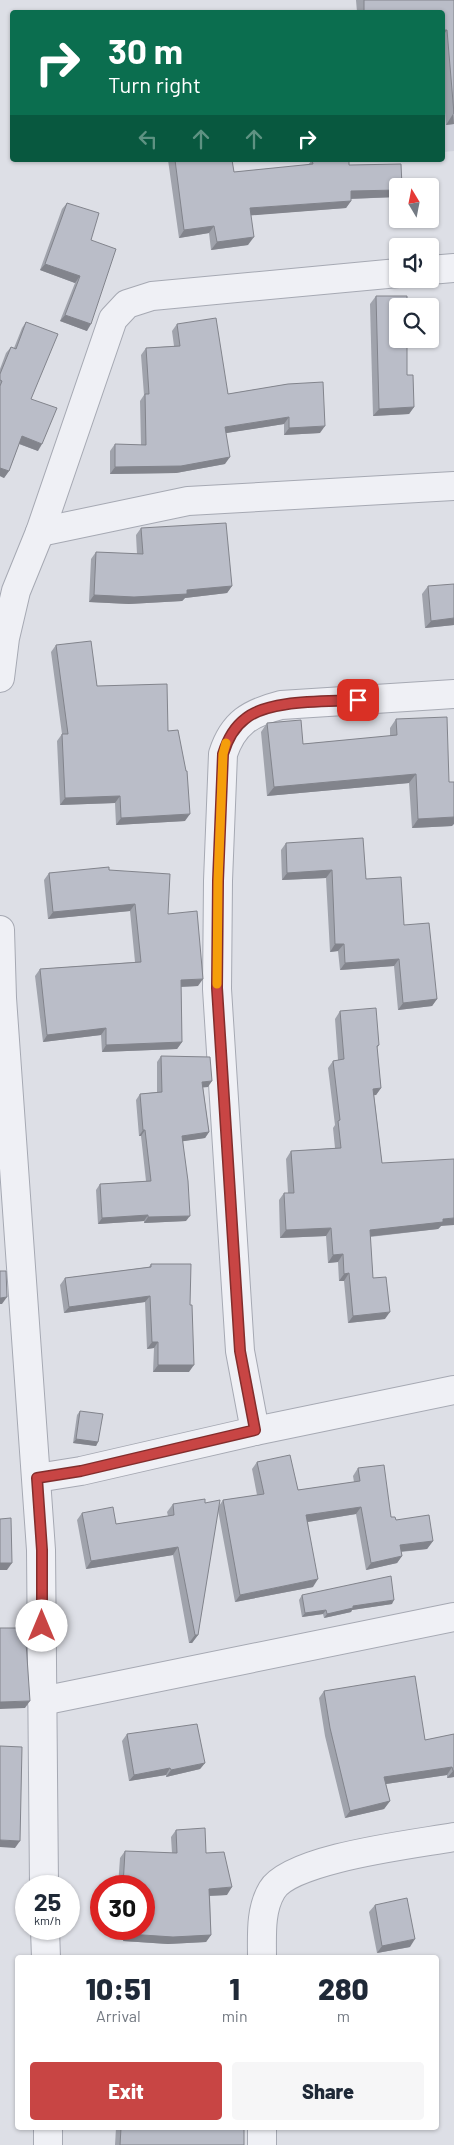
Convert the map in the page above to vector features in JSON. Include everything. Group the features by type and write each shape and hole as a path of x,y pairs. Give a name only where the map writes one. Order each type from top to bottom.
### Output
{"street":[{"path":"439,269 454,268"},
{"path":"0,678 5,638 16,591 40,532 113,319 127,304 152,296 389,274"},
{"path":"40,532 188,501 454,486"},
{"path":"255,1430 240,1351 217,988 218,881 223,754 227,740 245,718 261,710 280,705 454,694"},
{"path":"0,930 2,998 42,1550 44,1875"},
{"path":"37,1478 81,1471 255,1430 454,1390"},
{"path":"42,1701 454,1617"},
{"path":"262,1955 264,1907 272,1888 290,1874 321,1862 454,1837"},
{"path":"45,1940 46,1955"},
{"path":"48,2130 48,2145"},
{"path":"262,2130 262,2145"}],"shaded area":[{"path":"454,0 454,151 445,152 445,10"}],"building":[{"path":"364,0 454,0 454,114 447,30 445,30 445,10 364,10"},
{"path":"175,162 232,162 234,172 313,164 312,162 349,162 349,165 401,164 402,178 389,178 389,190 351,191 351,201 250,208 254,237 217,242 214,226 184,230"},
{"path":"67,203 99,213 91,240 116,249 91,324 65,315 80,276 45,264"},
{"path":"376,296 407,296 407,298 389,298 389,348 407,348 407,375 413,375 414,407 379,409"},
{"path":"216,318 228,394 288,384 323,382 325,426 289,428 289,417 225,427 230,457 181,466 115,467 115,444 146,445 145,394 149,394 146,348 180,346 177,324"},
{"path":"26,322 58,334 31,399 57,408 42,444 22,436 9,471 0,468 0,386 2,381 0,380 0,374 11,347 16,349"},
{"path":"226,523 232,586 187,590 187,594 134,597 94,595 96,552 143,554 141,528"},
{"path":"454,584 454,618 431,621 428,586"},
{"path":"91,641 97,686 167,684 168,731 178,730 187,771 190,814 121,818 120,796 65,798 62,734 68,734 56,645"},
{"path":"447,717 449,782 454,782 454,817 418,819 416,774 274,787 267,723 301,720 303,744 397,735 396,719"},
{"path":"363,838 366,879 401,877 404,925 429,923 437,999 403,1003 399,959 345,963 344,944 335,944 332,870 287,873 286,843"},
{"path":"109,867 109,870 170,874 168,914 197,911 203,979 181,980 182,1042 106,1045 106,1028 47,1035 40,969 141,962 135,904 53,912 49,873"},
{"path":"376,1008 381,1088 373,1089 382,1163 454,1159 454,1218 443,1219 443,1222 370,1230 373,1278 386,1277 390,1312 353,1316 349,1273 344,1274 343,1254 333,1255 331,1228 286,1230 284,1193 294,1193 291,1151 341,1148 338,1121 340,1120 333,1061 344,1059 340,1011"},
{"path":"161,1056 210,1057 212,1081 202,1082 209,1132 182,1136 190,1216 148,1217 148,1215 102,1218 100,1184 151,1181 145,1130 143,1130 140,1094 162,1092"},
{"path":"151,1264 191,1264 190,1305 192,1305 194,1365 158,1365 158,1342 152,1342 150,1296 69,1307 65,1278 151,1267"},
{"path":"0,1271 6,1271 7,1297 0,1298"},
{"path":"80,1411 103,1414 98,1442 76,1439"},
{"path":"290,1455 298,1490 360,1481 358,1468 384,1465 391,1517 395,1517 396,1520 429,1515 433,1541 400,1545 402,1556 371,1563 361,1507 306,1515 318,1579 240,1595 223,1500 264,1494 257,1462"},
{"path":"205,1499 205,1503 220,1500 198,1635 195,1635 178,1547 91,1561 82,1513 113,1507 116,1524 174,1515 173,1504"},
{"path":"11,1518 12,1563 0,1563 0,1519"},
{"path":"391,1576 394,1600 353,1606 353,1608 327,1614 326,1610 305,1613 302,1595"},
{"path":"0,1628 25,1628 30,1701 0,1702"},
{"path":"415,1676 425,1740 454,1734 454,1771 452,1767 384,1777 390,1801 350,1811 330,1728 324,1691"},
{"path":"197,1724 205,1763 134,1775 127,1734"},
{"path":"0,1746 22,1747 20,1841 0,1840"},
{"path":"205,1828 206,1853 224,1852 232,1887 209,1889 211,1935 155,1936 155,1875 124,1875 125,1851 177,1853 176,1830"},
{"path":"407,1898 415,1939 382,1946 375,1905"},
{"path":"121,2130 244,2130 244,2145 120,2145"}],"slow traffic":[{"path":"217,984 218,881 223,754 226,743"}],"route":[{"path":"42,1626 42,1550 37,1478 81,1471 255,1430 240,1351 217,988 218,881 223,754 227,740 245,718 261,710 280,705 358,700"}]}
